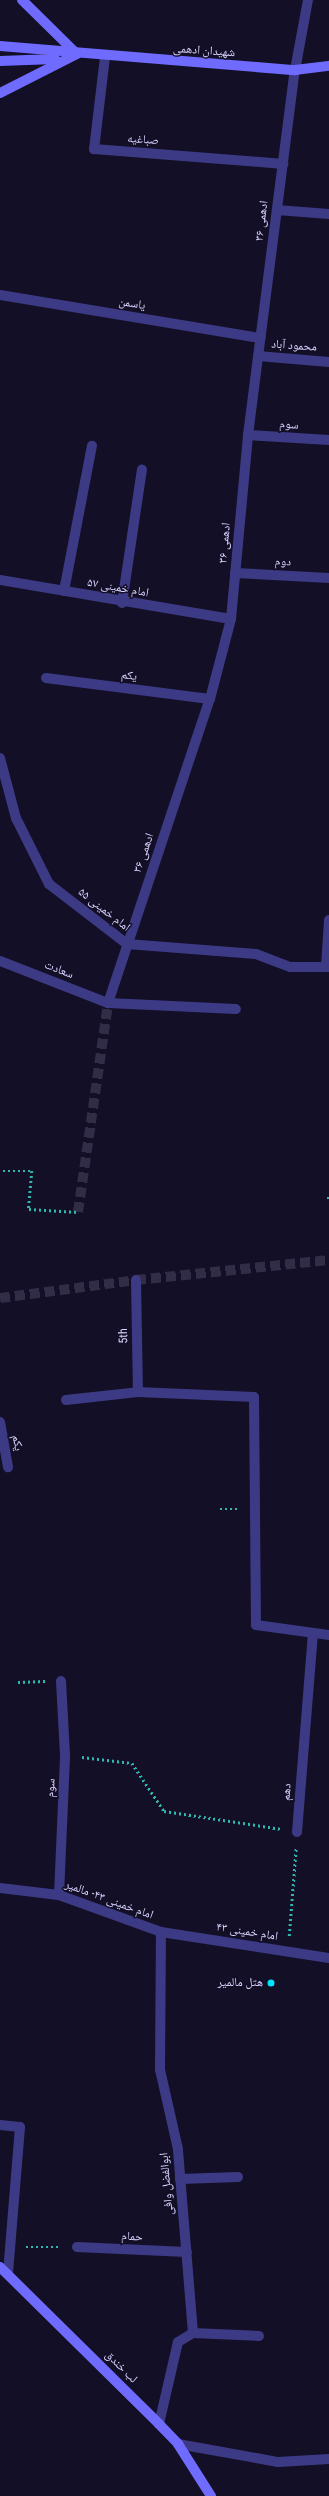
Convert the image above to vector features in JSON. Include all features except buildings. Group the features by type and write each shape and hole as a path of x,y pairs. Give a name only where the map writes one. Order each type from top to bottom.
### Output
{"street":[{"path":"22,0 77,54"},
{"name":"ادهمی ۳۶","path":"108,1003 210,699 231,619 248,435 260,338 295,70 308,0"},
{"name":"شهیدان ادهمی","path":"0,46 105,57 295,70 329,66"},
{"path":"0,61 44,61 77,54"},
{"path":"0,93 77,54"},
{"name":"صباغیه","path":"105,57 94,149 283,164"},
{"path":"276,210 329,214"},
{"name":"یاسمن","path":"0,295 260,338"},
{"name":"محمود آباد","path":"258,356 329,362"},
{"name":"سوم","path":"248,435 329,440"},
{"path":"64,591 92,446"},
{"path":"122,602 142,469"},
{"name":"دوم","path":"235,573 329,578"},
{"name":"امام خمینی ۵۷","path":"0,580 122,602 231,619"},
{"name":"یکم","path":"46,678 210,699"},
{"name":"امام خمینی ۵۵","path":"0,758 16,818 49,884 127,944 256,954 290,967 327,967"},
{"path":"327,967 329,920"},
{"name":"سعادت","path":"0,961 108,1003 236,1009"},
{"name":"5th","path":"136,1280 138,1392"},
{"path":"66,1400 138,1392 254,1397 256,1625 329,1636"},
{"name":"یکم","path":"0,1422 8,1468"},
{"name":"دهم","path":"297,1832 313,1634"},
{"name":"سوم","path":"59,1895 65,1755 61,1681"},
{"name":"امام خمینی ۴۳- مالمیر","path":"0,1888 59,1895 161,1932"},
{"name":"امام خمینی ۴۳","path":"161,1932 329,1958"},
{"name":"ابوالفضل وافی","path":"161,1932 160,2070 178,2149 193,2333"},
{"path":"0,2125 20,2128 11,2246 4,2269"},
{"path":"180,2179 238,2176"},
{"name":"حمام","path":"77,2247 187,2252"},
{"name":"لب خندق","path":"4,2269 178,2444 211,2496"},
{"path":"159,2424 178,2342 193,2333 259,2336"},
{"path":"178,2444 278,2462 329,2459"}],"path":[{"path":"3,1171 32,1171 29,1209 78,1212"},
{"path":"18,1682 61,1681"},
{"path":"65,1755 132,1763 164,1811 297,1832 288,1952"},
{"path":"11,2246 77,2247"}],"tunnel":[{"path":"78,1212 108,1003"},
{"path":"0,1298 136,1280 329,1260"}],"place":[{"name":"هتل مالمير","path":"271,1983"}]}
